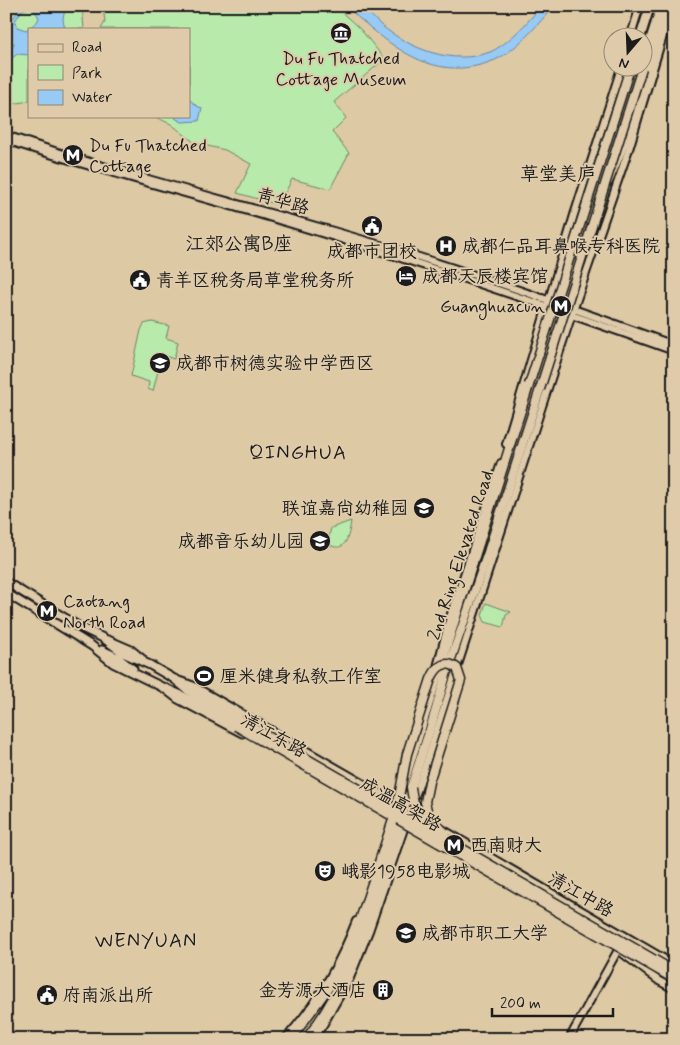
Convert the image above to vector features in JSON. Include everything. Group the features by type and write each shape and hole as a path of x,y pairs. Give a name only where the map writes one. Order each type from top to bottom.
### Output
{"highway":[{"name":"2nd Ring Elevated Road","path":"652,39 661,6"},
{"path":"652,46 667,6"},
{"path":"638,28 644,7"},
{"path":"641,28 644,7"},
{"path":"593,186 603,144 623,78"},
{"name":"2nd Ring Elevated Road","path":"288,1038 332,983 352,944 627,78"},
{"name":"2nd Ring Elevated Road","path":"306,1039 327,1008 354,956 373,903 449,665 513,477 641,78"},
{"path":"397,803 407,754 434,672 442,665 454,666 459,672 460,685 429,782 425,802 429,818 446,834"},
{"name":"成温高架路","path":"176,680 238,723 674,982"},
{"name":"成温高架路","path":"164,688 238,723 674,971"},
{"path":"411,787 414,806 419,815 431,825 538,888 556,904"}],"main road":[{"path":"313,1039 350,978 369,931 406,825 573,312 630,146 672,6"},
{"path":"635,28 644,7"},
{"path":"288,1038 318,995 343,953 362,906 397,803 433,684 450,617 502,457 574,215 618,78"},
{"name":"青华路","path":"6,135 99,164 335,231 549,304"},
{"name":"青华路","path":"6,140 78,163 334,236 549,304"},
{"path":"549,304 674,345"},
{"path":"573,312 674,351"},
{"name":"清江东路","path":"6,582 78,626 103,638 123,653 150,665 176,680 193,686 397,803"},
{"name":"清江东路","path":"6,593 92,646 113,663 164,688 178,699 391,818"},
{"name":"清江中路","path":"397,803 674,965"},
{"name":"清江中路","path":"391,818 674,982"},
{"path":"569,1039 618,950 621,935"},
{"name":"清江中路","path":"618,950 659,981 674,989"}],"green space":[{"path":"6,6 82,6 84,28 28,28 28,101 6,105"},
{"name":"Du Fu Thatched Cottage","path":"103,6 335,6 361,30 383,57 382,61 334,102 346,118 332,132 349,153 330,189 292,179 279,205 237,193 251,164 225,150 195,143 171,124 158,118 190,118 190,28 102,28 105,22"},
{"path":"152,322 169,326 166,338 178,342 174,359 162,355 153,391 148,389 149,382 131,376 141,330 144,324"},
{"path":"351,521 348,536 342,546 336,547 327,544 331,528"},
{"path":"486,603 511,612 506,615 503,627 485,622 482,615"}],"water":[{"path":"21,6 68,6 63,18 66,28 29,28 39,18 33,7 22,10 15,21 17,27 26,30 28,29 28,55 17,54 6,64 6,59 14,45 14,43 6,41 6,33 11,30 12,20"},
{"path":"347,6 363,6 382,26 419,48 447,56 462,57 476,56 497,49 517,32 541,6 554,6 523,40 501,57 476,66 447,68 420,60 395,47"},
{"path":"190,100 202,108 199,121 182,122 175,118 190,118"}],"place":[{"name":"Du Fu Thatched Cottage Museum","path":"341,33"},
{"name":"Du Fu Thatched Cottage","path":"73,155"},
{"name":"成都市团校","path":"372,226"},
{"name":"成都仁品耳鼻喉专科医院","path":"446,246"},
{"name":"成都天辰楼宾馆","path":"406,276"},
{"name":"青羊区税务局草堂税务所","path":"140,280"},
{"name":"Guanghuacun","path":"561,306"},
{"name":"成都市树德实验中学西区","path":"160,363"},
{"name":"联谊嘉尚幼稚园","path":"424,508"},
{"name":"成都音乐幼儿园","path":"320,541"},
{"name":"Caotang North Road","path":"47,611"},
{"name":"厘米健身私教工作室","path":"204,676"},
{"name":"西南财大","path":"454,845"},
{"name":"峨影1958电影城","path":"325,871"},
{"name":"成都市职工大学","path":"406,933"},
{"name":"金芳源大酒店","path":"383,990"},
{"name":"府南派出所","path":"47,995"}],"district":[{"name":"草堂美庐","path":"558,173"},
{"name":"江郊公寓B座","path":"239,243"},
{"name":"QINGHUA","path":"298,452"},
{"name":"WENYUAN","path":"146,940"}]}
